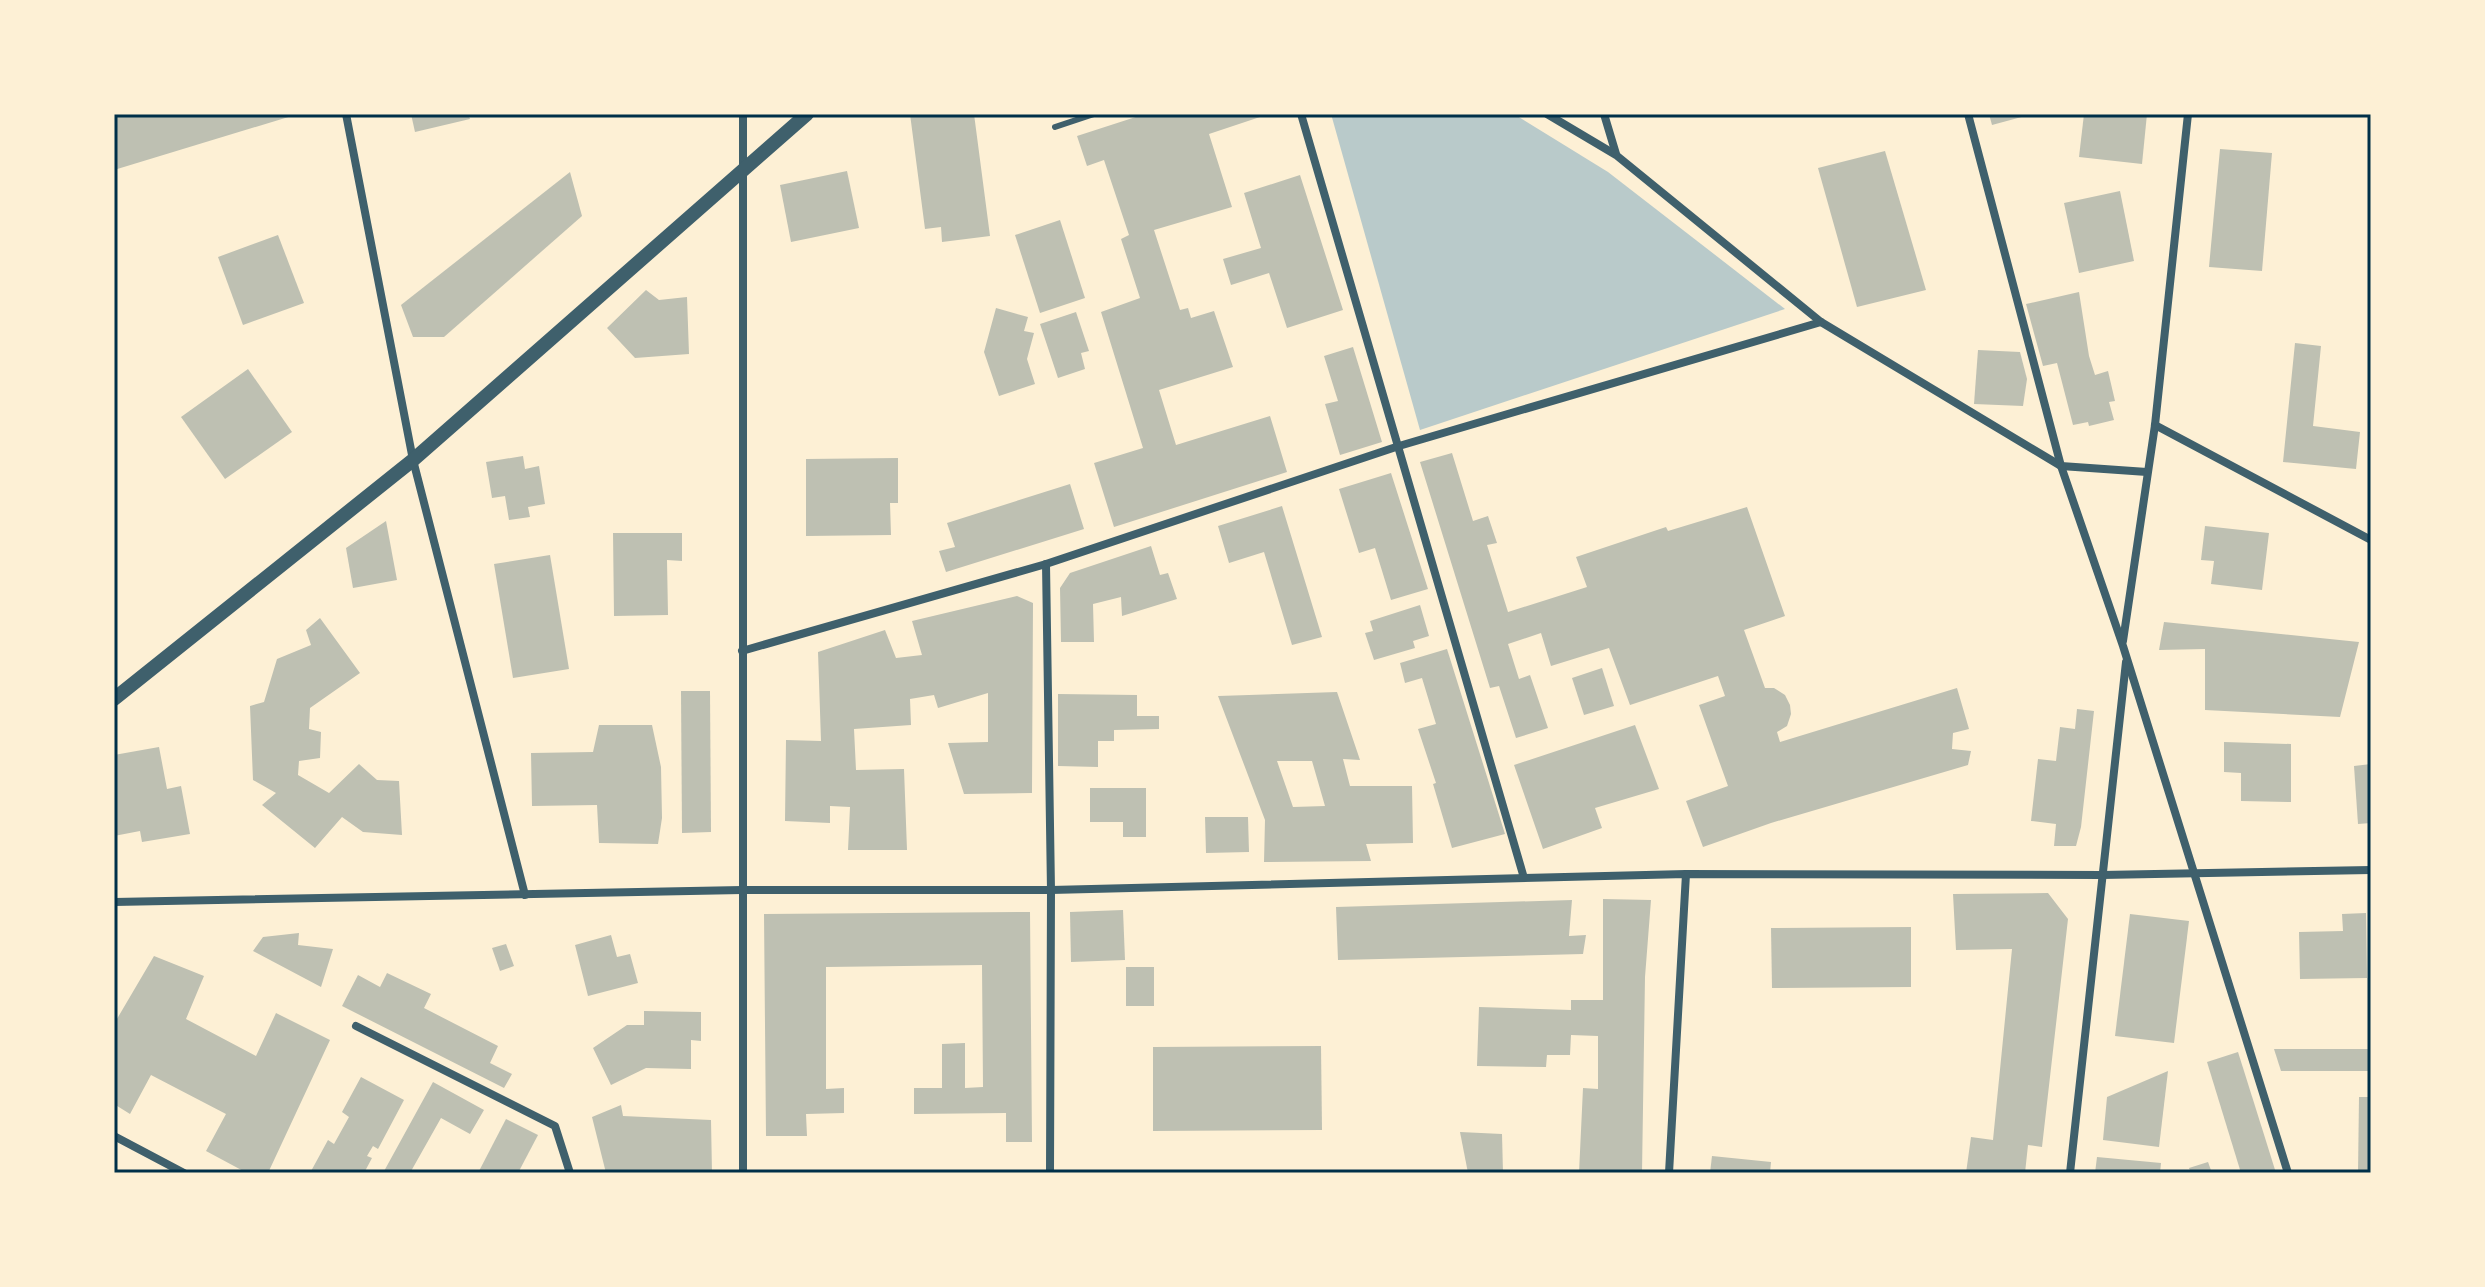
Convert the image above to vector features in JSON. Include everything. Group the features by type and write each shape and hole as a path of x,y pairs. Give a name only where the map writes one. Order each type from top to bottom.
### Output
{"street":[{"path":"346,114 413,460 525,895"},
{"path":"743,114 743,1173"},
{"path":"114,699 413,460 807,114"},
{"path":"1301,114 1524,878"},
{"path":"1547,114 1616,155 1821,322 2061,466 2147,472"},
{"path":"1604,114 1616,155"},
{"path":"1968,114 2061,466 2123,646 2288,1173"},
{"path":"2070,1173 2126,662 2123,646 2155,425 2188,114"},
{"path":"742,651 1046,564 1399,446 1821,322"},
{"path":"2155,425 2371,540"},
{"path":"1046,564 1051,890 1050,1173"},
{"path":"114,902 742,890 1051,890 1686,874 2102,875 2371,870"},
{"path":"1669,1173 1686,874"},
{"path":"356,1026 555,1126 570,1173"},
{"path":"114,1136 184,1173"}],"lane":[{"path":"1055,127 1094,114"}],"shaded area":[{"path":"1331,114 1514,114 1608,172 1785,309 1420,430"}],"building":[{"path":"114,114 295,114 295,115 114,170"},
{"path":"411,114 468,114 470,119 415,132"},
{"path":"910,114 974,114 990,236 942,242 941,227 925,229"},
{"path":"1145,114 1269,114 1209,134 1232,207 1154,230 1180,310 1188,308 1191,318 1214,311 1233,367 1159,390 1176,445 1270,416 1287,472 1114,527 1094,463 1143,448 1101,312 1140,298 1121,239 1129,235 1104,160 1087,166 1077,136"},
{"path":"1989,114 2028,114 2029,115 1992,125"},
{"path":"2084,114 2147,114 2142,164 2079,157"},
{"path":"2220,149 2272,153 2262,271 2209,267"},
{"path":"1885,151 1926,290 1857,307 1818,168"},
{"path":"847,171 859,228 791,242 780,185"},
{"path":"570,172 582,216 444,337 413,337 401,305"},
{"path":"1300,175 1343,310 1287,328 1269,273 1231,285 1223,259 1261,248 1244,193"},
{"path":"2120,191 2134,261 2079,273 2064,203"},
{"path":"1060,220 1085,298 1040,313 1015,235"},
{"path":"278,235 304,303 243,325 218,257"},
{"path":"646,290 659,300 687,297 689,354 635,358 607,328"},
{"path":"2079,292 2095,375 2108,371 2115,401 2109,402 2114,420 2089,426 2088,422 2073,425 2057,363 2043,366 2026,304"},
{"path":"996,308 1028,317 1024,331 1034,333 1027,359 1035,384 999,396 984,352"},
{"path":"1076,312 1089,351 1081,353 1085,369 1058,378 1040,324"},
{"path":"2295,343 2321,346 2313,426 2360,432 2356,469 2283,462"},
{"path":"1353,347 1382,442 1340,455 1325,404 1338,401 1324,356"},
{"path":"1978,350 2020,352 2027,379 2023,406 1974,404"},
{"path":"248,369 292,432 225,479 181,417"},
{"path":"1452,453 1473,521 1488,516 1497,543 1487,545 1508,612 1587,587 1576,557 1666,527 1668,531 1747,507 1785,616 1744,630 1765,688 1774,688 1785,695 1790,705 1787,726 1777,732 1780,742 1957,688 1969,729 1953,733 1952,749 1971,751 1968,765 1771,823 1703,847 1686,801 1728,786 1699,705 1725,696 1718,676 1630,705 1609,648 1551,666 1541,633 1508,644 1519,679 1530,675 1548,728 1516,738 1499,686 1490,688 1420,462"},
{"path":"523,456 525,469 539,466 545,504 528,507 530,517 509,520 505,496 492,498 486,462"},
{"path":"898,458 898,503 890,503 891,535 806,536 806,459"},
{"path":"1391,473 1428,589 1391,600 1375,548 1359,553 1339,489"},
{"path":"1070,484 1084,529 946,572 939,551 955,547 947,523"},
{"path":"1282,506 1322,637 1292,645 1264,552 1229,563 1218,526"},
{"path":"386,521 397,580 353,588 346,548"},
{"path":"2205,526 2269,533 2262,590 2211,584 2214,561 2201,560"},
{"path":"613,533 682,533 682,561 667,560 668,615 614,616"},
{"path":"1151,546 1160,575 1168,573 1177,599 1122,616 1121,597 1093,604 1094,642 1061,642 1060,588 1070,573"},
{"path":"550,555 569,669 513,678 494,564"},
{"path":"1017,596 1033,603 1032,793 964,794 948,743 988,742 988,693 938,708 934,695 910,699 911,725 854,729 856,770 904,769 907,850 848,850 850,807 830,806 830,823 785,821 786,740 821,741 818,652 885,630 896,658 922,655 912,621"},
{"path":"1420,605 1429,636 1413,641 1415,648 1374,660 1365,633 1373,631 1370,621"},
{"path":"320,618 360,673 310,708 309,729 321,732 320,758 299,761 298,775 329,793 359,764 377,780 399,781 402,835 363,832 342,817 315,848 262,805 276,793 253,780 250,706 264,702 277,659 311,645 306,630"},
{"path":"2164,622 2359,642 2340,717 2205,710 2205,649 2159,650"},
{"path":"1447,649 1505,834 1452,848 1433,784 1436,783 1418,729 1436,724 1422,678 1405,683 1400,663"},
{"path":"1602,668 1614,706 1584,715 1572,678"},
{"path":"681,691 710,691 711,832 682,833"},
{"path":"1337,692 1360,760 1343,759 1350,786 1412,786 1413,843 1366,844 1371,861 1264,862 1265,820 1218,696","holes":["1277,761 1312,761 1325,806 1293,807"]},
{"path":"1058,694 1137,695 1137,716 1159,716 1159,729 1114,730 1114,741 1098,741 1098,767 1058,766"},
{"path":"2077,709 2094,711 2081,827 2076,846 2054,846 2056,824 2031,821 2038,759 2056,761 2060,727 2075,729"},
{"path":"599,725 652,725 661,767 662,818 658,844 599,843 597,805 532,806 531,753 593,752"},
{"path":"1635,725 1659,789 1595,808 1602,828 1543,849 1514,765"},
{"path":"2224,742 2291,744 2291,802 2241,801 2241,773 2224,772"},
{"path":"159,747 167,789 181,786 190,834 142,842 140,831 114,836 114,755"},
{"path":"2371,764 2371,823 2358,824 2354,766"},
{"path":"1090,788 1146,788 1146,837 1123,837 1123,822 1090,822"},
{"path":"1205,817 1248,817 1249,852 1206,853"},
{"path":"2048,893 2068,919 2042,1147 2028,1145 2025,1173 1966,1173 1971,1137 1993,1140 2012,949 1956,950 1953,894"},
{"path":"1603,899 1651,900 1645,977 1642,1173 1579,1173 1583,1088 1598,1089 1598,1036 1571,1035 1570,1055 1547,1055 1546,1067 1477,1066 1479,1007 1571,1010 1571,1000 1603,1000"},
{"path":"1572,900 1569,936 1586,935 1583,954 1338,960 1336,907"},
{"path":"1123,910 1125,960 1071,962 1070,912"},
{"path":"1030,912 1032,1142 1006,1142 1006,1113 914,1114 914,1088 942,1088 942,1044 965,1043 965,1088 983,1087 982,965 826,967 826,1089 844,1088 844,1113 806,1114 807,1136 766,1136 764,914"},
{"path":"2366,913 2367,978 2300,979 2299,932 2343,931 2342,914"},
{"path":"2130,914 2189,921 2174,1043 2115,1036"},
{"path":"1911,927 1911,987 1772,988 1771,928"},
{"path":"299,933 298,945 333,949 321,987 253,951 263,937"},
{"path":"611,935 617,957 630,954 638,983 588,996 575,945"},
{"path":"506,944 514,966 500,971 492,948"},
{"path":"154,956 204,976 186,1019 256,1056 276,1013 330,1040 268,1173 247,1173 206,1151 226,1114 151,1075 130,1114 114,1104 114,1024"},
{"path":"1126,967 1154,967 1154,1006 1126,1006"},
{"path":"387,973 431,994 424,1008 498,1046 490,1063 512,1074 504,1088 342,1006 358,975 380,987"},
{"path":"644,1011 701,1012 701,1041 691,1040 691,1069 646,1068 611,1085 593,1048 627,1025 644,1025"},
{"path":"1321,1046 1322,1130 1153,1131 1153,1047"},
{"path":"2274,1049 2371,1049 2371,1071 2281,1071"},
{"path":"2238,1052 2276,1173 2241,1173 2207,1062"},
{"path":"2168,1071 2159,1147 2103,1140 2107,1097"},
{"path":"361,1077 404,1100 378,1149 373,1146 367,1156 372,1158 364,1173 310,1173 328,1140 334,1144 349,1117 342,1112"},
{"path":"433,1082 484,1110 470,1134 441,1118 410,1173 383,1173"},
{"path":"2359,1097 2371,1097 2371,1173 2358,1173"},
{"path":"621,1105 623,1116 711,1120 712,1173 606,1173 592,1117"},
{"path":"506,1119 538,1135 518,1173 478,1173"},
{"path":"1460,1132 1502,1134 1503,1173 1468,1173"},
{"path":"1712,1156 1771,1162 1770,1173 1710,1173"},
{"path":"2097,1157 2161,1163 2160,1173 2095,1173"},
{"path":"2208,1162 2212,1173 2191,1173 2189,1168"}]}
